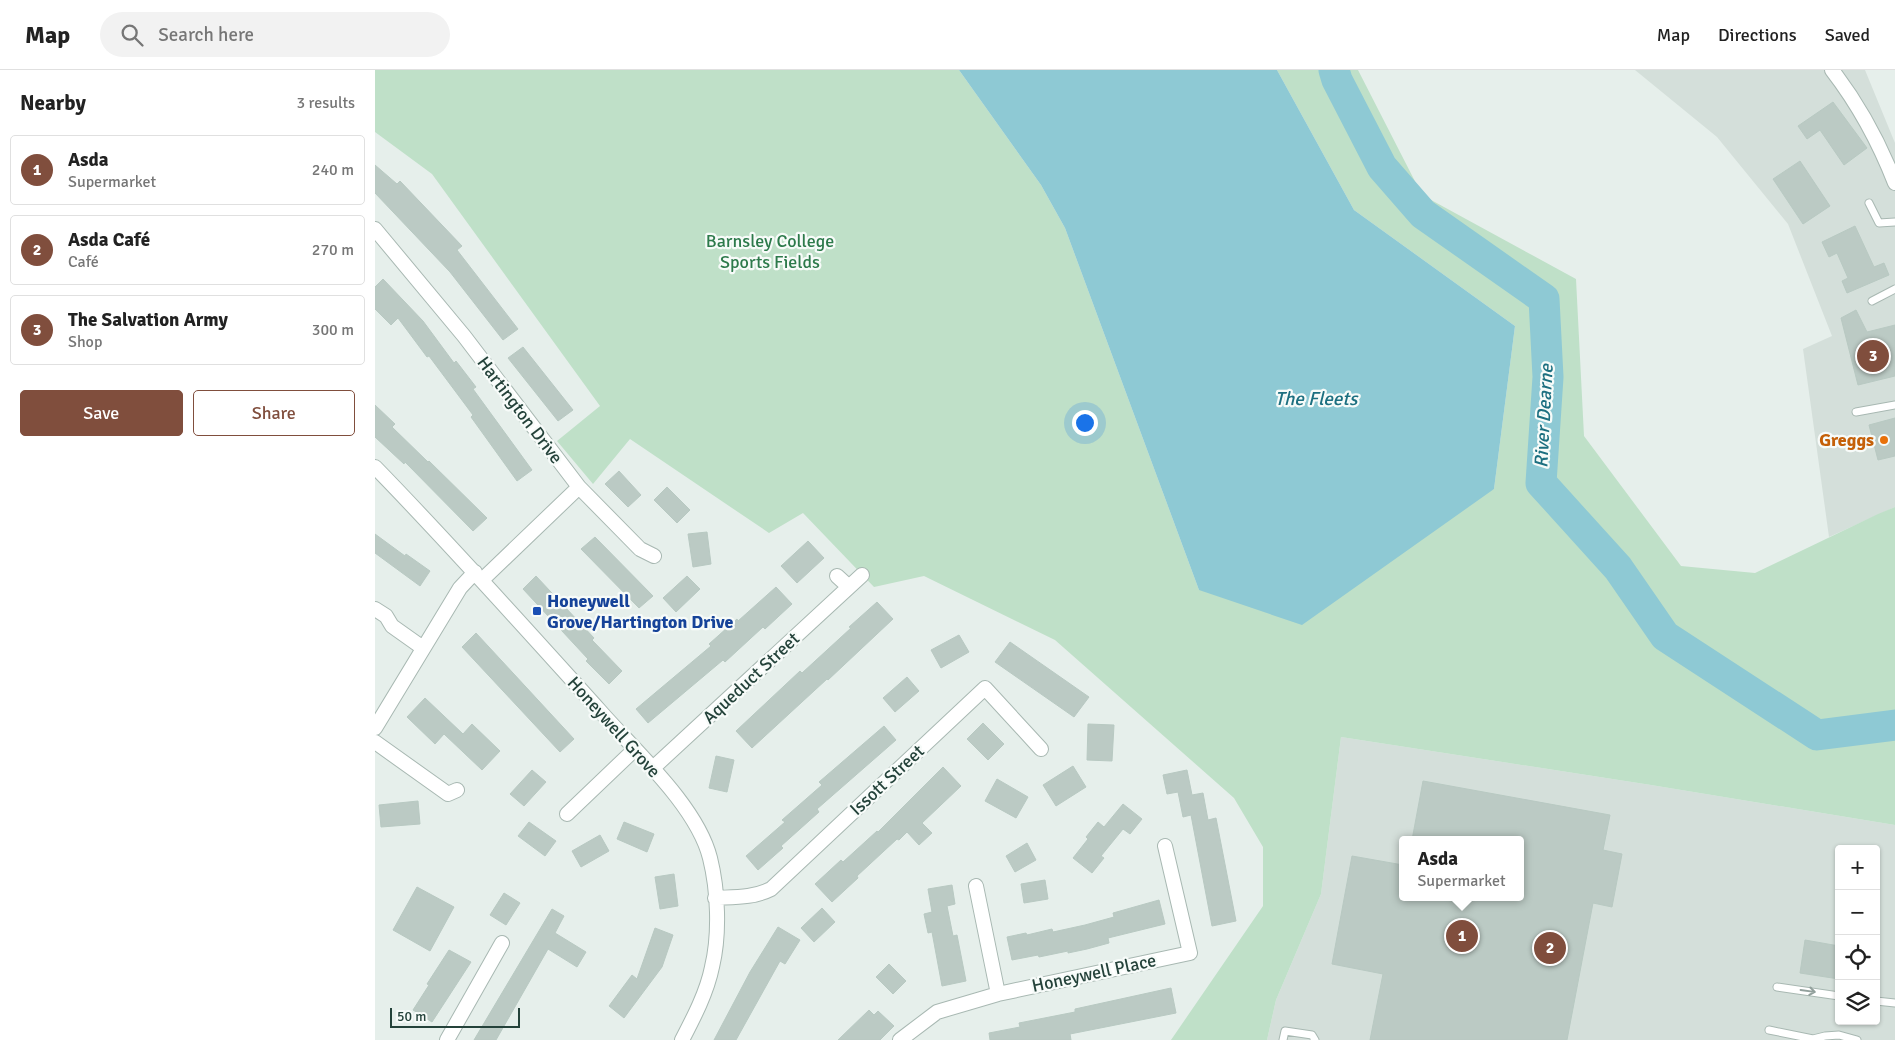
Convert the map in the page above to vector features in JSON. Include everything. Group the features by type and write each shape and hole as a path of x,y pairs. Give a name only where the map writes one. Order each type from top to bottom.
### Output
{"street":[{"path":"1832,70 1853,96 1879,144 1895,183"},
{"name":"Hartington Drive","path":"375,229 464,336 579,487 640,549 654,556"},
{"name":"Honeywell Grove","path":"375,467 479,576 653,768 681,802 699,830 710,858 717,935 712,967 702,997 682,1040"},
{"path":"375,728 460,588 479,576 579,487"},
{"name":"Aqueduct Street","path":"653,768 862,575"},
{"path":"837,576 849,587"},
{"path":"375,609 386,616 392,626 423,648"},
{"name":"Issott Street","path":"715,898 743,898 761,894 771,888 985,688 1041,748"},
{"path":"375,742 448,794 457,790"},
{"path":"567,814 635,750"},
{"name":"Honeywell Place","path":"900,1040 937,1012 998,994 1190,953 1165,846"},
{"path":"976,886 998,994"},
{"path":"447,1040 502,943"}],"lane":[{"path":"1869,203 1879,223 1895,222"},
{"path":"1872,301 1895,289"},
{"path":"1856,412 1895,405"},
{"path":"1777,987 1835,995"},
{"path":"1880,1001 1895,1003"},
{"path":"1769,1030 1814,1039 1839,1035 1857,1040"},
{"path":"1283,1040 1285,1031 1312,1035 1315,1040"}],"shaded area":[{"path":"1635,70 1865,70 1895,143 1895,507 1829,537 1803,349 1832,336 1788,224 1717,137"},
{"path":"1341,737 1895,825 1895,1040 1267,1040 1276,1000 1321,894"}],"green space":[{"name":"Barnsley College Sports Fields","path":"375,70 959,70 1041,185 1065,228 1199,590 1494,489 1515,326 1354,210 1277,70 1358,70 1422,195 1576,279 1584,436 1681,566 1755,573 1895,507 1895,825 1341,737 1321,894 1276,1000 1267,1040 1171,1040 1263,906 1263,847 1234,798 1055,640 924,576 874,587 803,513 769,533 630,439 593,484 557,441 600,406 432,174 375,132"}],"water":[{"name":"The Fleets","path":"959,70 1277,70 1354,210 1515,326 1494,489 1302,625 1199,590 1065,228 1041,185"}],"building":[{"path":"1833,102 1867,148 1844,165 1820,130 1807,139 1798,126"},
{"path":"1800,161 1830,206 1803,224 1773,179"},
{"path":"375,165 397,184 400,181 462,246 457,250 518,329 503,340 450,272 375,193"},
{"path":"1855,226 1874,267 1884,263 1889,275 1847,293 1842,281 1848,278 1837,253 1829,257 1822,242"},
{"path":"383,279 423,321 454,363 456,361 476,387 473,389 532,470 517,481 471,417 473,415 398,318 391,325 375,309 375,287"},
{"path":"1856,310 1867,332 1895,325 1895,376 1858,385 1841,318"},
{"path":"523,347 573,410 558,421 508,358"},
{"path":"375,405 395,424 392,427 487,518 473,531 405,462 404,464 375,437"},
{"name":"Greggs","path":"1895,418 1895,456 1878,460 1869,425"},
{"path":"619,471 641,495 628,507 605,484"},
{"path":"667,487 690,510 677,523 654,500"},
{"path":"707,532 711,564 693,567 688,534"},
{"path":"375,534 405,556 406,554 430,571 420,586 375,553"},
{"path":"595,537 653,596 639,608 581,549"},
{"path":"808,541 824,558 797,583 781,566"},
{"path":"536,576 622,671 609,684 586,661 588,659 523,589"},
{"path":"687,576 700,589 676,612 663,598"},
{"path":"776,587 792,604 765,629 763,627 725,662 723,660 648,723 636,709 711,646 709,644"},
{"path":"877,602 893,619 752,748 736,731 800,671 802,673"},
{"path":"476,633 574,739 560,752 462,647"},
{"path":"959,635 969,652 941,668 931,650"},
{"path":"1010,642 1089,697 1074,717 995,662"},
{"path":"907,677 919,691 895,712 883,698"},
{"path":"425,698 463,734 472,724 500,751 482,770 444,734 435,744 407,717"},
{"path":"983,723 1004,744 988,760 967,739"},
{"path":"1088,724 1114,725 1112,761 1087,760"},
{"path":"884,726 896,740 817,809 819,812 781,846 783,848 758,870 746,856 785,822 782,820 822,785 819,782"},
{"path":"716,756 734,760 727,792 709,788"},
{"path":"1073,766 1086,787 1056,806 1043,785"},
{"path":"943,767 961,786 922,823 932,833 919,845 907,832 857,876 858,878 832,902 815,884 841,860 843,862 878,832"},
{"path":"532,770 546,782 524,806 510,794"},
{"path":"1187,770 1192,795 1203,793 1208,820 1216,818 1236,921 1212,926 1191,815 1183,817 1178,792 1167,794 1163,775"},
{"path":"997,779 1028,797 1016,818 985,801"},
{"path":"1423,781 1610,815 1603,850 1622,854 1612,907 1593,903 1567,1040 1370,1040 1383,974 1332,964 1352,856 1399,864 1399,901 1524,901 1524,836 1413,836"},
{"path":"418,801 420,824 381,827 379,805"},
{"path":"1123,804 1142,819 1130,834 1123,829 1101,856 1104,858 1092,873 1073,858 1098,822 1104,827"},
{"path":"529,822 556,841 545,856 518,836"},
{"path":"624,822 654,834 647,852 617,839"},
{"path":"600,835 609,851 581,867 572,851"},
{"path":"1027,843 1036,860 1015,872 1006,856"},
{"path":"674,874 678,906 660,909 655,877"},
{"path":"1045,880 1048,899 1024,903 1021,884"},
{"path":"952,885 955,904 947,906 953,936 957,935 966,981 942,986 932,932 928,933 924,914 932,912 928,889"},
{"path":"417,887 454,907 430,951 393,930"},
{"path":"504,893 520,903 506,925 490,915"},
{"path":"1159,900 1165,924 1108,938 1109,943 1087,949 1012,960 1007,937 1026,933 1027,935 1052,929 1053,932 1085,925 1114,917 1113,913"},
{"path":"822,908 835,922 814,942 801,928"},
{"path":"552,909 564,916 555,933 586,952 577,967 548,949 496,1040 474,1040"},
{"path":"778,927 800,940 785,964 780,961 736,1040 714,1040 750,972"},
{"path":"655,928 673,935 662,967 624,1018 609,1006 632,975 637,979"},
{"path":"1805,940 1835,945 1835,978 1800,973"},
{"path":"449,950 471,962 432,1022 413,1010"},
{"path":"889,964 906,981 893,994 876,977"},
{"path":"1171,988 1176,1013 1070,1034 1071,1040 990,1040 989,1033 1020,1027 1019,1023 1075,1012 1075,1009"},
{"path":"869,1010 874,1015 878,1011 894,1026 880,1040 838,1040"}],"waterway":[{"name":"River Dearne","path":"1334,70 1337,80 1382,167 1423,214 1544,299 1548,377 1541,483 1618,568 1665,636 1817,735 1895,725"}],"place":[{"name":"The Salvation Army","path":"1873,356"},
{"name":"Greggs","path":"1884,440"},
{"name":"Honeywell Grove/Hartington Drive","path":"537,611"},
{"name":"Asda","path":"1462,936"},
{"name":"Asda Café","path":"1550,948"}]}
